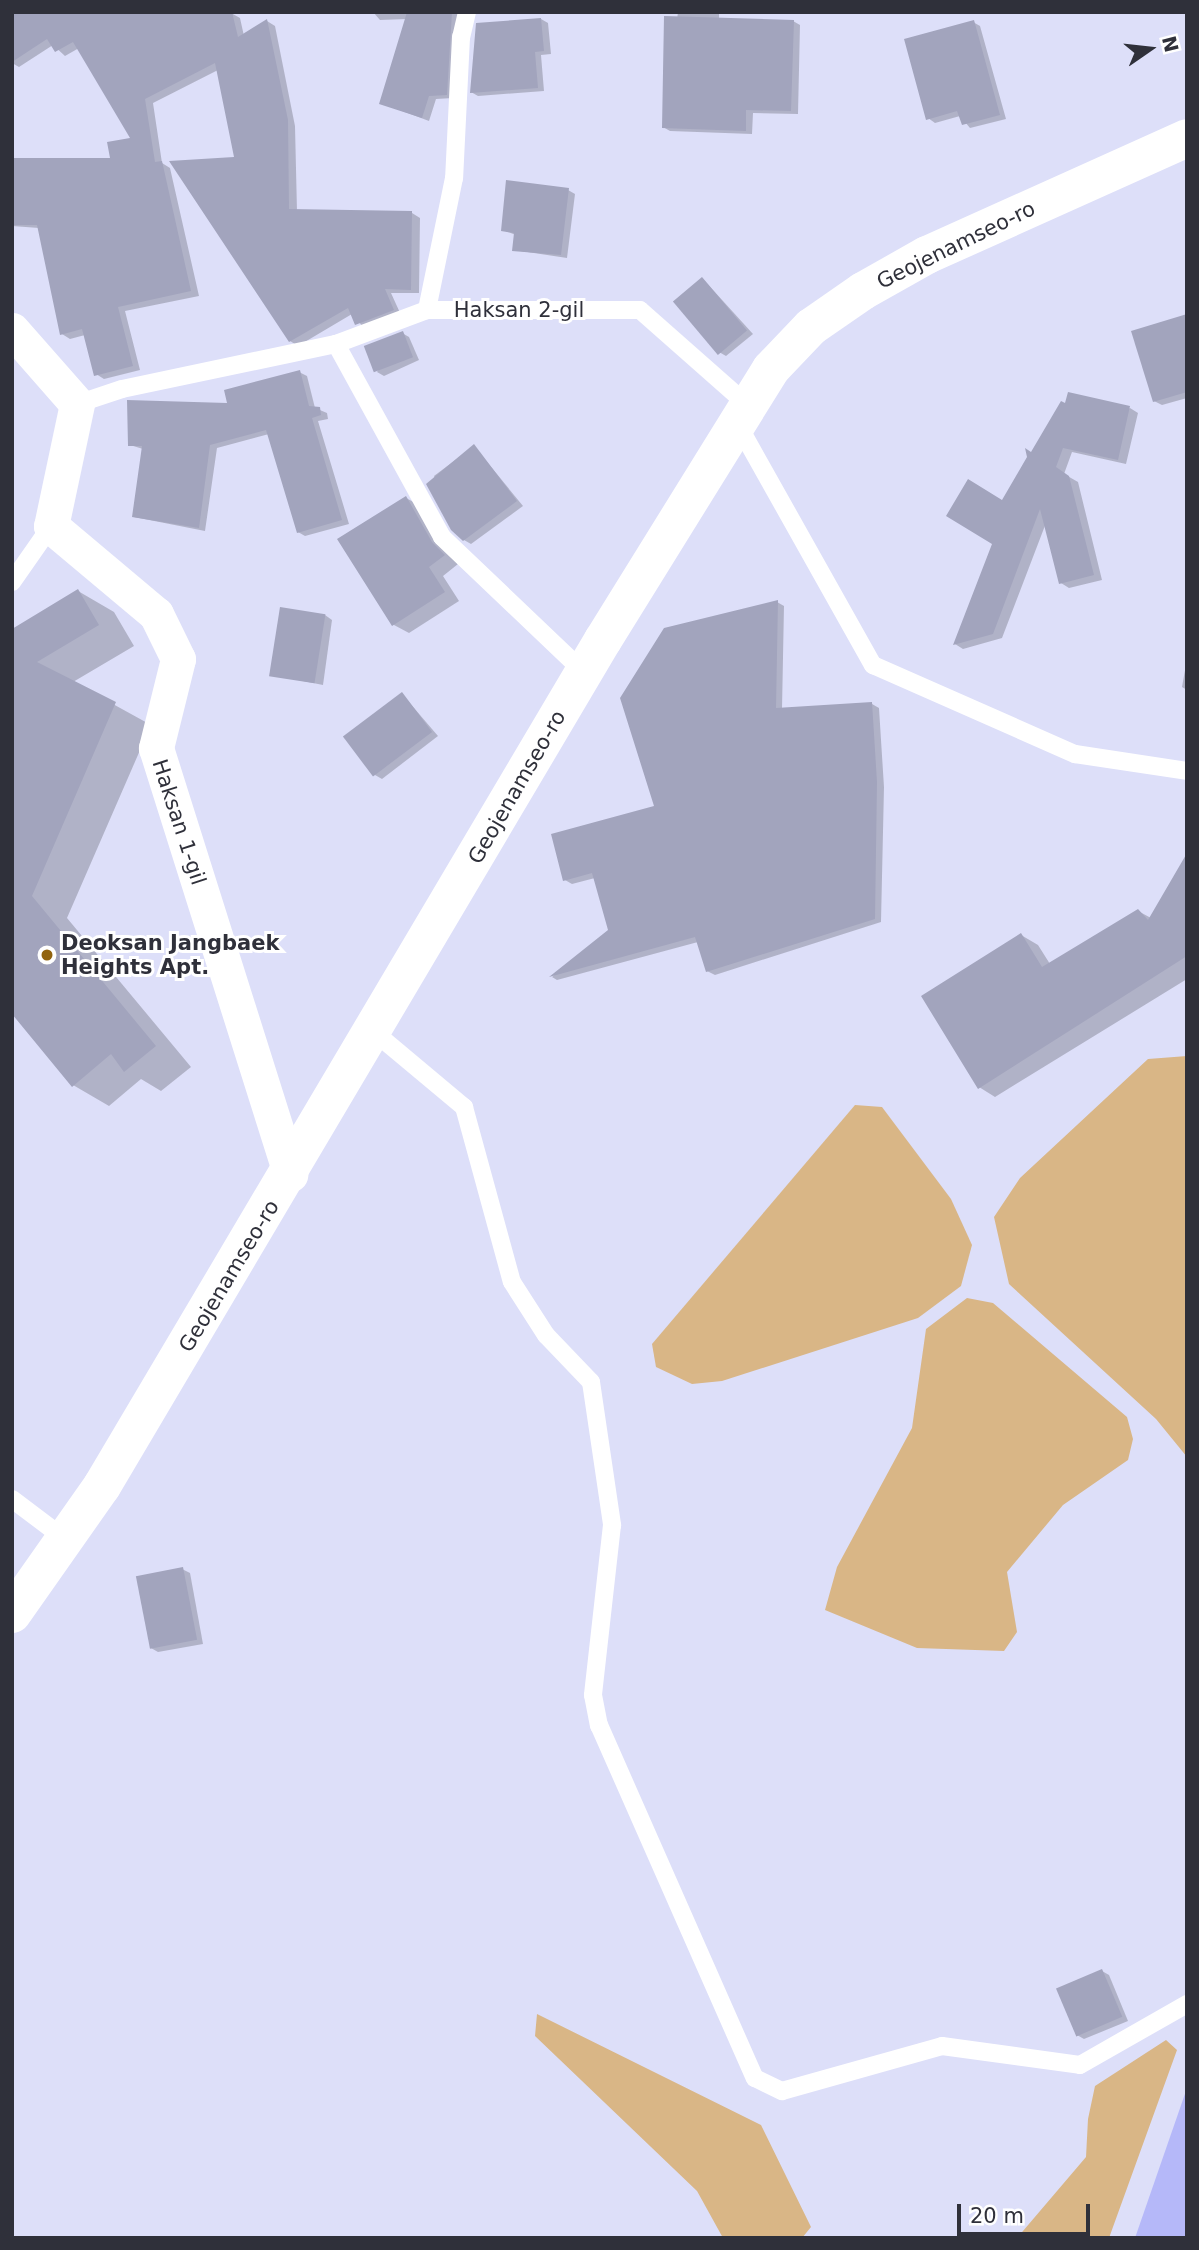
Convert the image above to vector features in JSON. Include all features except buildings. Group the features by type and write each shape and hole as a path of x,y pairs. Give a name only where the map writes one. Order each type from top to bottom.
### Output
{"main road":[{"name":"Geojenamseo-ro","path":"12,1614 102,1486 290,1174 584,672 771,369 811,327 863,290 926,255 1187,138"}],"street":[{"path":"12,330 77,404 51,526"},
{"name":"Haksan 1-gil","path":"51,526 156,614 178,659 156,748 290,1174"}],"lane":[{"name":"Haksan 2-gil","path":"467,12 461,37 454,178 427,310 640,310 743,415 873,665 1075,754 1187,771"},
{"path":"77,404 122,389 336,344 427,310"},
{"path":"336,344 442,537 584,672"},
{"path":"12,582 51,526"},
{"path":"373,1031 464,1107 512,1282 545,1335 591,1382 612,1525 593,1695 598,1725 755,2078 782,2091 942,2046 1080,2065 1187,2004"},
{"path":"12,1499 65,1539"}],"shaded area":[{"path":"1187,1056 1187,1457 1156,1419 1009,1284 994,1217 1020,1178 1148,1059"},
{"path":"855,1105 882,1107 951,1199 972,1245 961,1286 918,1318 722,1381 692,1384 656,1367 652,1344"},
{"path":"967,1298 993,1303 1127,1417 1133,1439 1128,1460 1063,1505 1007,1572 1017,1632 1004,1651 917,1648 825,1610 837,1567 912,1428 926,1329"},
{"path":"537,2014 761,2125 811,2227 802,2238 723,2238 697,2191 535,2036"},
{"path":"1166,2040 1177,2050 1109,2238 1017,2238 1086,2157 1088,2119 1095,2086"}],"water":[{"path":"1187,2088 1187,2238 1135,2238"}],"place":[{"name":"Deoksan Jangbaek Heights Apt.","path":"47,955"}]}
